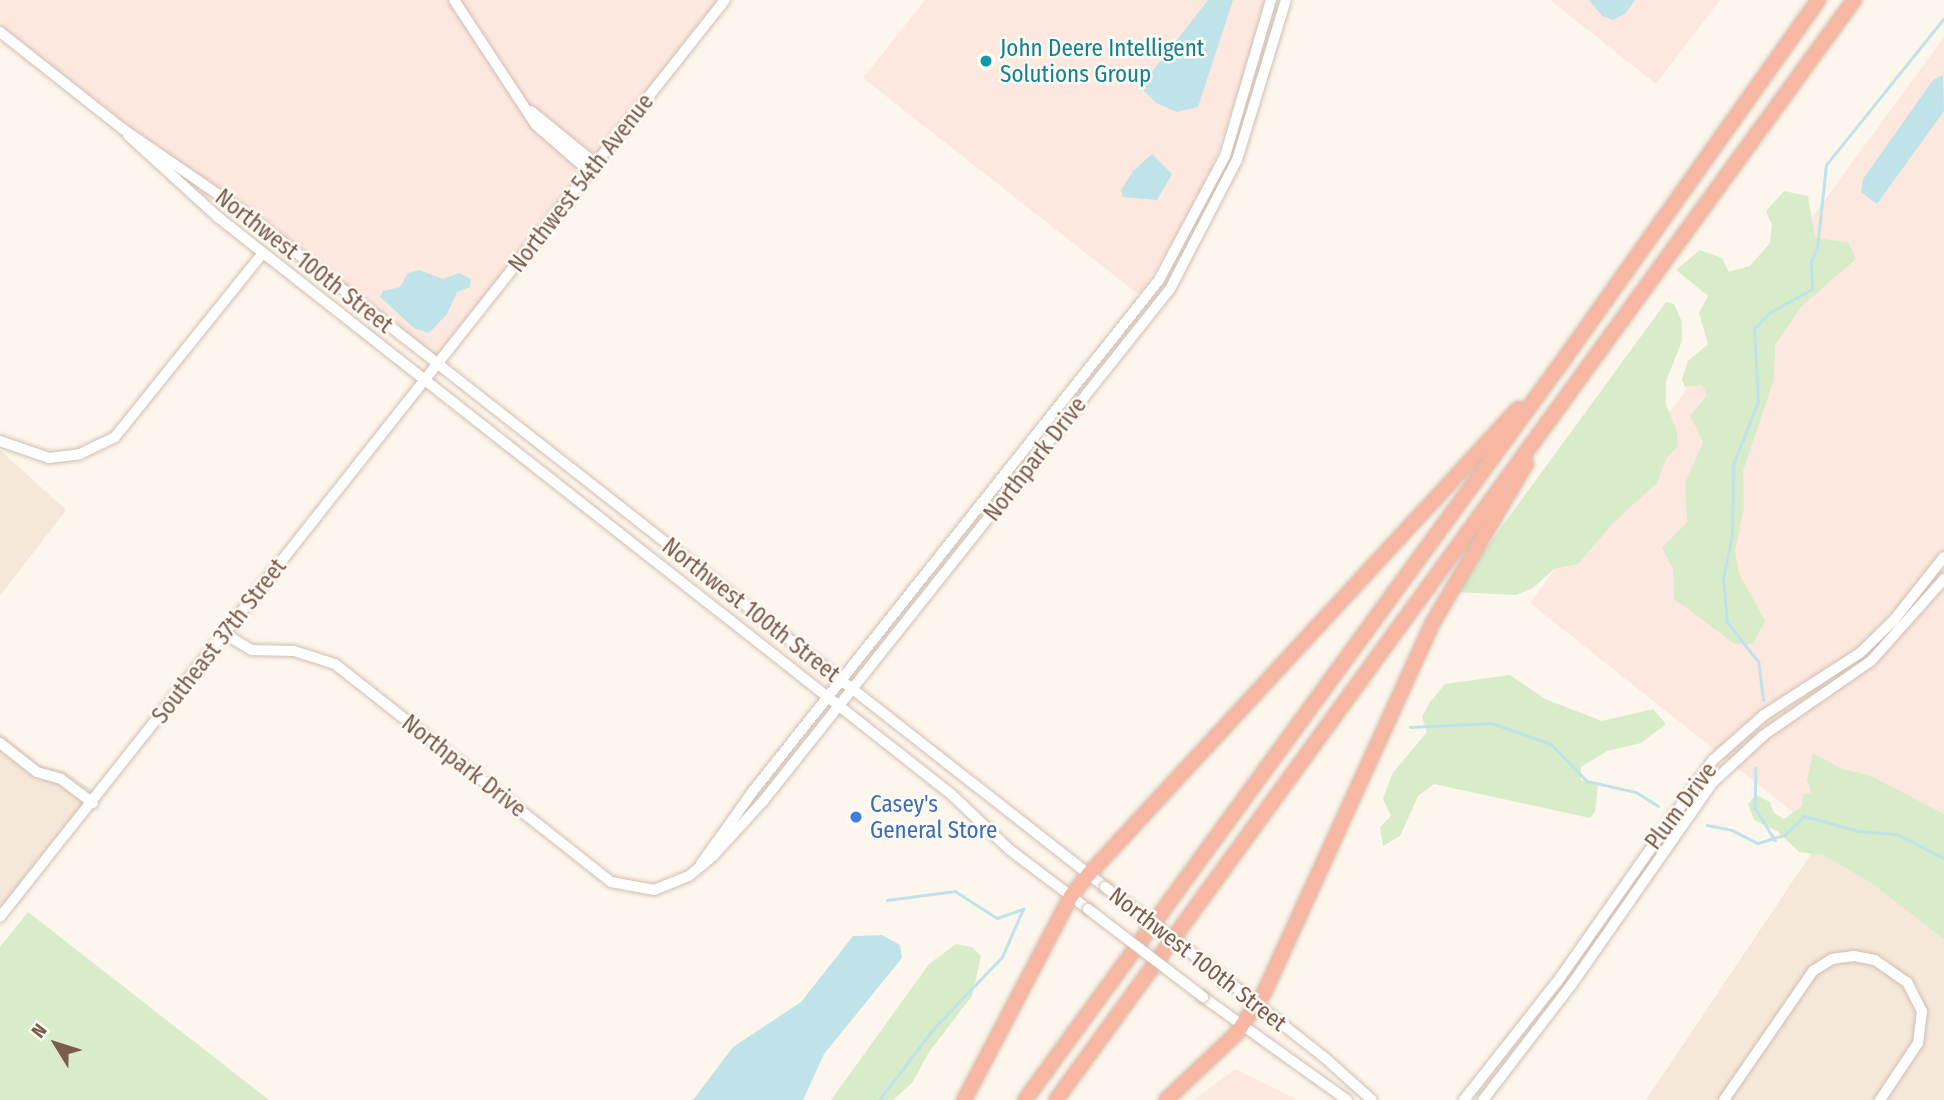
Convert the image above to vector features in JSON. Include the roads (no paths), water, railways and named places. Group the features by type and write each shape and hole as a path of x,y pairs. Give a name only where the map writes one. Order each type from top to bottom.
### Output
{"highway":[{"path":"1025,1100 1567,355 1818,0"},
{"path":"1056,1100 1584,368 1854,0"},
{"path":"1800,75 1865,0"},
{"path":"964,1100 1071,897 1089,874 1567,355"},
{"path":"1166,1100 1241,1025 1256,1004 1432,624 1584,368"}],"street":[{"path":"454,0 531,111 536,125 593,168"},
{"name":"Northwest 54th Avenue","path":"438,365 725,0"},
{"name":"Northpark Drive","path":"699,867 841,681 1159,280 1225,156 1272,0"},
{"name":"Northpark Drive","path":"225,634 252,650 302,652 335,664 611,882 654,890 678,883 699,867 764,800 1170,289 1228,182 1286,0"},
{"name":"Northwest 100th Street","path":"0,32 123,129 262,253 829,697 1071,897 1241,1025 1347,1100"},
{"name":"Northwest 100th Street","path":"123,129 217,192 852,691 1220,975 1372,1100"},
{"path":"0,441 49,458 80,454 115,437 262,253"},
{"path":"1112,340 1123,349"},
{"name":"Southeast 37th Street","path":"0,917 438,365"},
{"path":"967,521 978,530"},
{"name":"Plum Drive","path":"1464,1100 1558,982 1713,760 1764,715 1860,653 1894,620 1944,557"},
{"name":"Plum Drive","path":"1483,1100 1572,984 1713,782 1764,735 1871,661 1944,579"},
{"path":"0,743 37,772 61,779 93,803"},
{"path":"1724,1100 1807,980 1822,965 1842,957 1875,960 1914,990 1923,1022 1913,1052 1880,1100"}],"water":[{"path":"1208,0 1233,0 1198,107 1177,112 1156,103 1144,91 1144,82"},
{"path":"1589,0 1635,0 1625,14 1613,20 1602,16"},
{"path":"1943,75 1944,111 1877,204 1861,192 1863,179 1933,80"},
{"path":"1152,154 1172,174 1157,200 1123,197 1121,190 1133,171"},
{"path":"419,270 443,279 459,273 471,279 470,287 457,292 447,314 429,333 414,328 380,297 383,291 400,287 408,273"},
{"path":"882,935 900,945 902,958 824,1054 803,1100 693,1100 733,1047 801,1002 853,936"}],"waterway":[{"path":"1763,700 1758,662 1727,622 1723,579 1732,535 1733,465 1758,402 1754,329 1769,313 1812,289 1811,261 1817,248 1826,165 1944,18"},
{"path":"1410,727 1492,723 1551,744 1587,781 1636,792 1658,806"},
{"path":"1756,768 1755,808 1775,840"},
{"path":"1707,825 1732,830 1758,843 1785,835 1804,816 1859,831 1897,834 1944,858"},
{"path":"887,900 955,891 997,918 1023,909"},
{"path":"879,1100 934,1028 1002,957 1023,909"}],"place":[{"name":"John Deere Intelligent Solutions Group","path":"986,61"},
{"name":"Casey's General Store","path":"856,817"}]}
